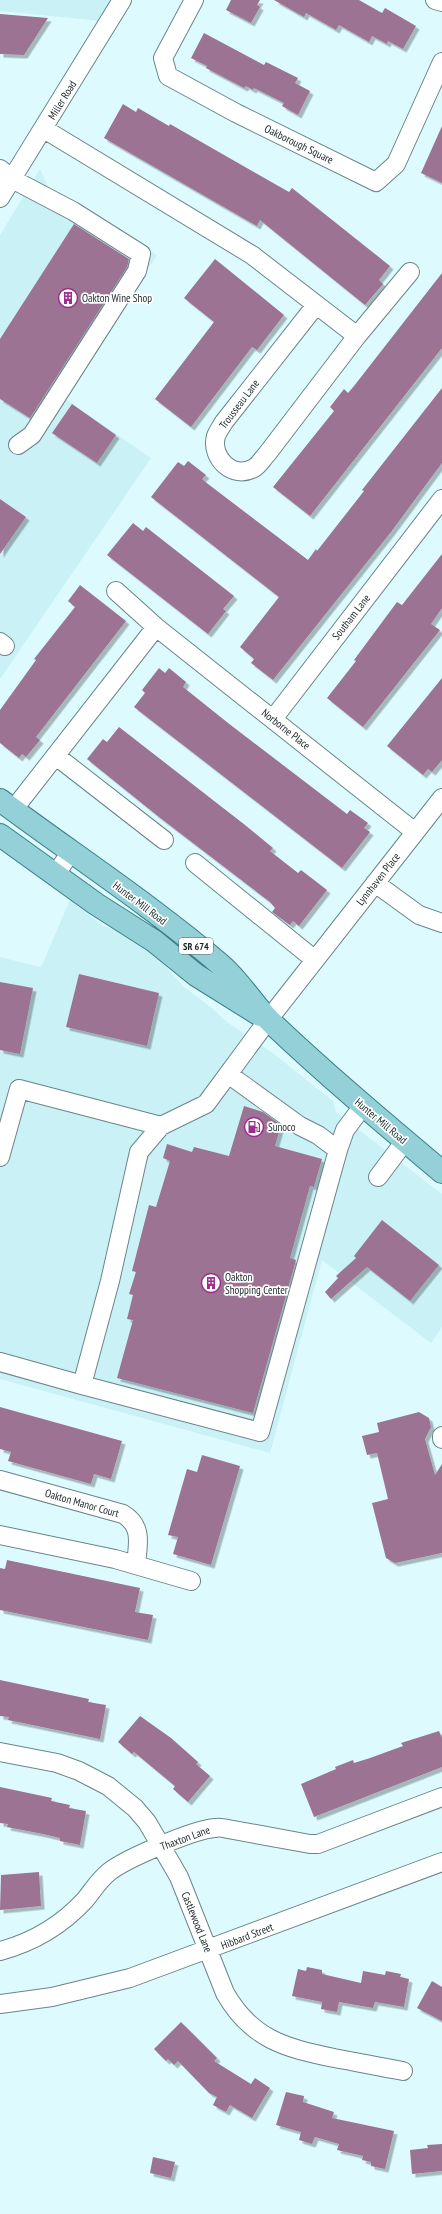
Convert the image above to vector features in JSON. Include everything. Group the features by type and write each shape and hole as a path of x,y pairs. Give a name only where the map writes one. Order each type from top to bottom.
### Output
{"main road":[{"name":"Hunter Mill Road","path":"7,805 222,966 243,986 268,1020"},
{"name":"Hunter Mill Road","path":"0,835 96,904 154,940 209,984 268,1020 363,1106 442,1172"}],"street":[{"name":"Miller Road","path":"0,198 6,174 44,129 122,0"},
{"path":"435,0 442,2"},
{"name":"Oakborough Square","path":"187,2 163,58 168,76 236,113 376,182 396,164 442,62"},
{"path":"44,129 252,255 357,336"},
{"path":"6,174 60,204 141,254 137,271 32,434 18,445"},
{"name":"Trousseau Lane","path":"316,305 224,422 216,435 215,445 219,460 230,469 240,472 254,468 267,454 357,336 410,272"},
{"name":"Southam Lane","path":"273,719 436,519 442,499"},
{"name":"Norborne Place","path":"116,591 156,626 415,832"},
{"path":"7,805 56,756 156,626"},
{"path":"56,756 164,840"},
{"name":"Lynnhaven Place","path":"161,1126 206,1104 268,1020 442,798"},
{"path":"55,875 71,852"},
{"path":"195,863 315,960"},
{"path":"375,883 419,915 442,923"},
{"path":"228,1074 300,1126 318,1135 338,1150"},
{"path":"0,1157 19,1090 161,1126 139,1152 110,1281 82,1385"},
{"path":"0,1362 260,1432 338,1150 345,1130 363,1106"},
{"path":"378,1177 405,1141"},
{"name":"Oakton Manor Court","path":"0,1480 123,1514 130,1518 137,1527 139,1536 136,1564"},
{"path":"0,1535 136,1564 191,1581"},
{"name":"Castlewood Lane","path":"0,1752 57,1763 79,1771 108,1786 136,1808 162,1846 179,1877 225,1993 233,2008 247,2023 266,2037 298,2051 403,2072"},
{"name":"Thaxton Lane","path":"0,1951 38,1938 53,1929 72,1914 110,1872 126,1861 195,1832 216,1828 310,1844 318,1844 442,1797"},
{"name":"Hibbard Street","path":"0,2004 52,1997 95,1988 130,1978 442,1862"}],"shaded area":[{"path":"0,0 114,0 101,21 0,11"},
{"path":"40,169 48,188 157,255 64,398 151,458 0,679 0,235"},
{"path":"70,900 103,926 135,937 153,952 183,986 227,1022 274,1054 333,1101 336,1112 442,1194 442,1327 431,1343 322,1260 270,1453 0,1379 0,957 41,967"}],"building":[{"path":"231,0 260,0 257,5 260,7 251,23 226,10"},
{"path":"274,0 359,0 382,13 385,8 416,26 403,49 388,41 387,44 372,36 369,42 339,25 336,30 306,13 304,17"},
{"path":"0,14 48,18 24,55 0,54"},
{"path":"204,33 264,65 266,62 298,78 295,83 310,91 298,115 282,106 284,103 254,88 253,90 246,86 244,88 206,68 207,66 191,58"},
{"path":"123,104 136,112 138,108 169,126 170,124 289,192 292,188 390,266 379,280 383,284 365,305 260,220 257,226 104,138"},
{"path":"442,126 442,183 421,173"},
{"name":"Oakton Wine Shop","path":"74,224 129,259 127,267 30,418 0,399 0,339"},
{"path":"215,259 284,315 257,350 252,347 191,427 155,399 214,322 184,298"},
{"path":"442,273 442,348 310,516 273,487 334,411 330,407 344,389 348,393 354,386"},
{"path":"442,388 442,463 391,532 273,680 251,663 254,659 240,647 279,597 151,497 178,462 184,466 188,461 206,475 202,479 208,484 308,560 316,549 317,551 364,491 362,490"},
{"path":"72,404 116,435 97,463 52,433"},
{"path":"0,499 26,517 0,554"},
{"path":"133,523 143,531 146,527 234,596 223,609 226,611 208,634 107,555"},
{"path":"442,554 442,608 431,624 440,630 363,727 327,698 356,661 354,660 397,602 402,605"},
{"path":"80,585 126,621 36,737 40,740 26,757 22,754 19,758 0,743 0,710 36,660 34,659 75,607 68,601"},
{"path":"159,668 165,673 169,668 186,682 183,687 228,723 347,814 350,810 368,823 364,828 370,832 342,868 134,707 145,693 142,690"},
{"path":"442,678 442,760 432,772 428,769 423,775 387,746"},
{"path":"119,727 245,825 273,848 270,851 298,873 301,870 327,890 299,926 293,921 290,925 272,912 275,908 270,902 159,817 87,759 103,739 107,742"},
{"path":"79,974 159,993 147,1046 66,1027"},
{"path":"0,982 33,988 20,1054 0,1050"},
{"name":"Oakton Shopping Center","path":"244,1106 263,1112 281,1125 275,1146 322,1159 314,1187 310,1186 290,1258 296,1260 253,1413 117,1378 133,1320 127,1319 133,1295 129,1294 136,1272 132,1271 149,1205 156,1207 170,1161 163,1158 167,1144 192,1152 194,1147 229,1156"},
{"path":"382,1220 439,1265 410,1301 367,1267 331,1299 325,1292 338,1278 336,1276 356,1258 354,1256"},
{"path":"0,1407 122,1441 111,1479 94,1474 91,1484 8,1461 11,1452 0,1449"},
{"path":"419,1412 429,1418 431,1427 425,1439 435,1475 442,1464 442,1553 395,1563 386,1558 372,1503 388,1499 377,1453 367,1455 362,1436 379,1432 377,1423"},
{"path":"202,1455 240,1466 211,1565 173,1554 178,1537 168,1535 187,1469 197,1472"},
{"path":"7,1560 140,1588 135,1612 153,1615 148,1640 0,1610 0,1568 5,1569"},
{"path":"0,1680 89,1699 88,1702 106,1705 100,1739 8,1720 9,1717 0,1716"},
{"path":"140,1716 171,1738 198,1762 196,1764 210,1776 188,1802 173,1789 175,1786 134,1752 132,1754 118,1742"},
{"path":"439,1731 442,1738 442,1767 314,1817 301,1784 353,1760 354,1763 370,1758 403,1746 401,1743"},
{"path":"0,1787 52,1798 51,1801 70,1805 69,1808 86,1811 80,1845 60,1841 60,1838 7,1827 8,1824 0,1823"},
{"path":"39,1872 41,1906 0,1910 1,1875"},
{"path":"307,1967 322,1970 322,1974 361,1983 363,1971 385,1975 386,1971 401,1974 400,1977 409,1979 404,2007 375,2002 373,2008 339,2002 337,2012 321,2009 322,2002 292,1996 298,1969 306,1971"},
{"path":"432,1981 442,1987 442,2021 417,2008"},
{"path":"181,2022 217,2058 214,2061 251,2084 255,2078 270,2088 252,2118 230,2105 226,2112 213,2105 217,2097 209,2093 178,2061 174,2065 168,2059 166,2061 154,2049"},
{"path":"286,2092 304,2096 303,2102 334,2112 332,2118 394,2131 385,2169 371,2166 371,2162 362,2160 363,2156 337,2150 339,2144 315,2137 312,2144 299,2140 301,2132 276,2125"},
{"path":"442,2144 442,2171 412,2174 410,2150 428,2148 427,2145"},
{"path":"153,2157 175,2162 171,2178 150,2173"}],"place":[{"name":"Oakton Wine Shop","path":"68,298"},
{"name":"Sunoco","path":"254,1127"},
{"name":"Oakton Shopping Center","path":"211,1283"}]}
